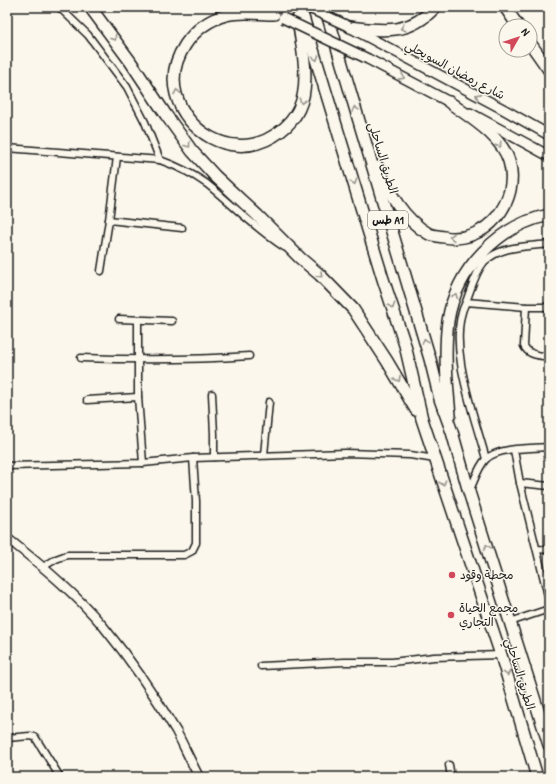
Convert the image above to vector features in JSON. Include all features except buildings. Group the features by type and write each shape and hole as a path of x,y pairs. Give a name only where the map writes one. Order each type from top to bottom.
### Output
{"highway":[{"path":"90,7 130,61 192,151 215,176 300,258 320,275 353,309 422,419"},
{"path":"279,16 246,14 228,15 212,20 203,26 185,44 178,59 175,75 176,93 185,114 192,124 206,136 221,143 235,146 261,142 284,128 296,116 303,100 305,67 296,7"},
{"name":"طس A1","path":"300,7 383,279 405,345 422,419"},
{"name":"الطريق الساحلى","path":"325,7 430,359 440,399 452,432"},
{"path":"331,7 334,36"},
{"path":"350,27 393,30 405,28 429,14 435,7"},
{"path":"505,7 513,18"},
{"path":"538,54 549,70"},
{"path":"361,130 399,208 414,224 431,234 452,238 469,236 485,228 499,216 509,197 512,180 509,160 499,143 484,128 449,102"},
{"path":"452,432 446,359 448,321 452,304 458,290 473,263 485,249 504,234 521,224 549,215"},
{"name":"الطريق الساحلي","path":"422,419 502,655 537,777"},
{"name":"الطريق الساحلي","path":"452,432 469,492 549,745"}],"main road":[{"path":"259,7 368,59 492,124 549,156"},
{"name":"شارع رمضان السويحلي","path":"307,7 350,27 549,135"}],"street":[{"path":"59,7 88,35 127,88 145,122 160,160"},
{"path":"7,148 160,160 180,167 206,184 274,241 300,258"},
{"path":"101,271 117,157"},
{"path":"108,220 182,228"},
{"path":"486,459 466,388 462,365 458,330 461,314 476,276 484,262 497,253 513,248 549,244"},
{"path":"466,302 526,307 549,307"},
{"path":"526,307 524,346 526,351 533,354 549,356"},
{"path":"119,319 172,321"},
{"path":"138,320 138,397 144,463"},
{"path":"81,358 138,360 249,356"},
{"path":"212,394 214,457"},
{"path":"87,400 138,397"},
{"path":"264,455 269,402"},
{"path":"469,492 486,459 494,454 504,451 549,447"},
{"path":"514,450 520,483 549,600"},
{"path":"7,466 144,463 193,458 346,452 410,455 435,459"},
{"path":"43,567 56,558 67,555 184,555 192,551 196,543 196,501 193,458"},
{"path":"520,483 549,486"},
{"path":"7,538 43,567 77,598 103,626 134,666 176,732 199,777"},
{"path":"537,549 549,550"},
{"path":"510,622 549,609"},
{"path":"261,666 344,662 392,662 434,657 502,655"},
{"path":"7,738 35,737 60,777"},
{"path":"449,765 451,777"}],"place":[{"name":"محطة وقود","path":"452,575"},
{"name":"مجمع الحياة التجاري","path":"451,615"}]}
